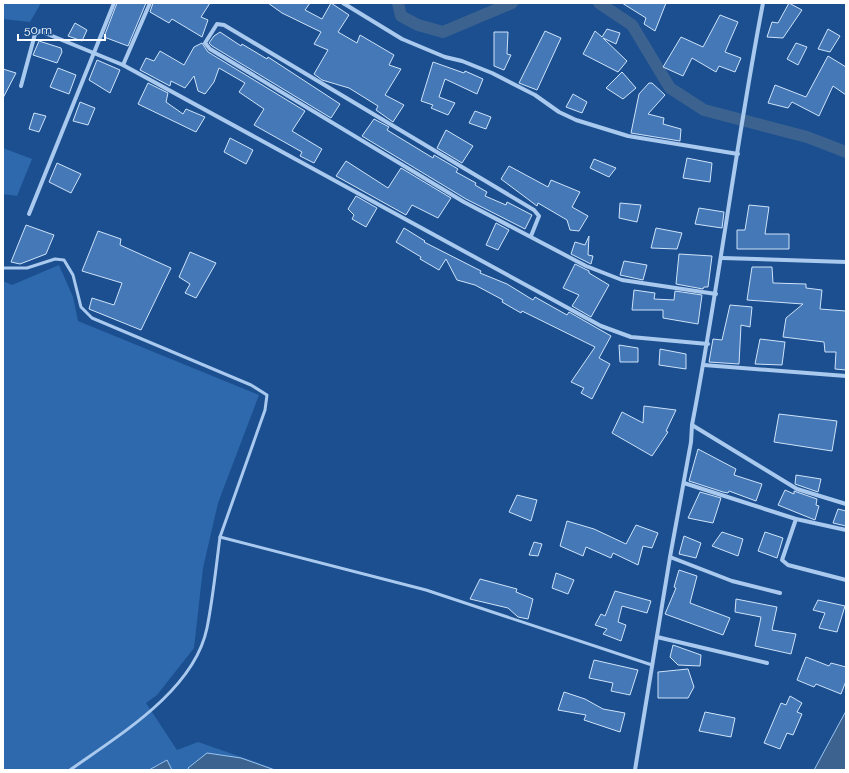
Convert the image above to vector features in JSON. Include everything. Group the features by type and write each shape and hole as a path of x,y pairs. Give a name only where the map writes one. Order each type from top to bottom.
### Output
{"street":[{"path":"29,214 114,3"},
{"path":"123,65 150,3"},
{"path":"343,3 402,39 446,57 462,61 516,84 560,112 576,120 628,136 738,152"},
{"path":"635,770 670,557 691,442 692,425 708,344 746,98 763,3"},
{"path":"531,236 539,216 534,210 224,25 217,24 205,43 217,53 464,202 586,266 622,280 716,294"},
{"path":"21,86 35,34 40,31 123,65 601,326 631,337 708,344"},
{"path":"722,258 846,262"},
{"path":"704,365 846,376"},
{"path":"692,425 797,489 846,504"},
{"path":"684,484 796,519 846,530"},
{"path":"796,519 782,560 788,565 846,580"},
{"path":"670,557 732,581 780,593"},
{"path":"657,636 767,663"}],"lane":[{"path":"3,268 27,268 55,259 64,260 73,275 81,307 92,318 251,385 267,395 265,410 220,537 207,629 191,668 148,715 70,770"},
{"path":"220,537 426,590 652,665"}],"shaded area":[{"path":"3,3 41,3 30,22 3,19"},
{"path":"3,148 32,159 17,196 3,194"},
{"path":"59,265 73,297 78,321 259,395 218,503 203,568 194,648 157,695 146,703 177,750 198,742 279,770 241,758 188,768 189,770 172,770 167,760 149,770 3,770 3,281 12,285"},
{"path":"846,711 846,770 814,770"},
{"path":"207,753 241,758 275,770 189,770 188,768"},
{"path":"167,760 172,770 149,770"}],"building":[{"path":"117,3 146,3 128,46 104,37"},
{"path":"153,3 210,3 201,17 208,20 202,37 172,19 169,23 150,12"},
{"path":"268,3 310,3 305,10 322,19 331,3 349,15 338,32 357,43 360,35 394,55 389,65 401,69 385,95 404,105 393,122 376,110 378,106 349,88 322,80 314,74 328,50 314,44 321,32 282,13"},
{"path":"622,3 666,3 655,31 644,24 646,18"},
{"path":"789,3 802,10 783,38 767,37 772,22 778,23"},
{"path":"720,15 738,22 725,52 741,58 735,72 719,66 716,72 692,58 683,76 663,67 681,37 703,47"},
{"path":"75,23 87,30 82,41 68,36"},
{"path":"607,29 620,33 616,44 603,38 627,61 618,72 583,54 595,31 602,37"},
{"path":"828,29 840,36 830,52 818,49"},
{"path":"545,31 561,38 537,90 519,83"},
{"path":"220,32 241,46 242,44 267,59 268,57 340,104 331,118 212,46 209,43 214,36"},
{"path":"494,32 508,32 507,54 511,55 504,70 494,66"},
{"path":"39,41 61,48 62,52 57,63 33,55"},
{"path":"202,43 208,52 305,111 292,131 322,149 314,163 300,156 302,152 254,125 264,109 239,92 245,83 219,68 214,82 205,94 198,91 194,76 185,88 171,81 170,86 140,70 146,58 154,61 160,51 184,65 194,47"},
{"path":"796,43 807,47 798,65 787,59"},
{"path":"828,56 846,67 846,95 833,86 819,116 792,102 788,108 768,103 775,85 806,97"},
{"path":"97,60 120,70 110,93 89,80"},
{"path":"433,62 464,73 465,71 483,79 477,94 445,79 439,97 455,103 448,115 431,108 433,105 421,101"},
{"path":"58,68 76,75 69,94 50,87"},
{"path":"3,69 16,73 3,98"},
{"path":"622,72 636,88 623,99 606,88"},
{"path":"148,83 168,93 166,102 183,114 186,109 205,117 196,132 138,104"},
{"path":"649,83 652,83 665,95 648,114 664,118 663,124 681,129 680,141 631,133 639,94"},
{"path":"573,94 587,102 582,113 566,107"},
{"path":"80,102 95,108 88,125 73,121"},
{"path":"475,111 491,117 486,129 469,123"},
{"path":"34,113 46,116 39,132 29,129"},
{"path":"374,119 389,127 387,130 433,158 434,155 458,169 456,172 476,183 475,185 487,192 485,196 506,205 507,202 532,215 525,229 466,199 362,136"},
{"path":"446,130 473,146 462,163 437,148"},
{"path":"230,138 253,150 246,164 224,152"},
{"path":"687,158 712,163 710,182 683,178"},
{"path":"594,159 616,168 609,177 590,168"},
{"path":"346,161 388,188 401,168 451,198 438,218 412,205 406,215 336,176"},
{"path":"57,163 81,174 71,193 49,182"},
{"path":"509,166 548,187 551,180 580,192 572,207 588,216 579,231 570,230 567,220 538,203 537,206 501,179"},
{"path":"356,196 377,208 366,227 352,219 354,215 348,209"},
{"path":"620,203 641,205 637,222 619,218"},
{"path":"749,205 769,207 765,234 789,234 789,249 737,249 737,230 745,230"},
{"path":"699,208 724,212 722,228 695,224"},
{"path":"496,223 509,230 498,250 486,245"},
{"path":"26,225 54,235 46,254 20,264 11,262"},
{"path":"404,228 425,241 424,242 481,271 480,273 507,284 533,300 535,297 567,315 569,312 611,336 599,358 610,364 592,399 581,393 584,388 571,382 595,347 522,311 521,313 502,302 503,300 475,285 457,280 446,259 439,270 420,259 421,257 396,242"},
{"path":"656,228 682,233 677,249 651,248"},
{"path":"98,231 121,239 120,245 171,268 141,330 89,309 92,298 114,305 122,283 82,271"},
{"path":"589,236 588,255 593,256 591,264 571,254 575,242 585,245"},
{"path":"190,252 216,263 196,298 185,293 190,284 179,277"},
{"path":"679,254 712,256 708,287 704,287 703,289 676,284"},
{"path":"624,261 647,265 643,280 620,275"},
{"path":"575,264 589,271 589,273 609,285 591,317 572,306 579,295 563,288"},
{"path":"752,267 772,267 773,283 806,284 806,288 822,290 820,309 846,311 846,370 835,369 836,352 825,352 824,342 783,337 786,318 803,304 747,300"},
{"path":"634,290 655,293 654,299 674,300 675,291 702,295 698,324 663,318 663,310 632,310"},
{"path":"730,305 752,307 750,327 741,325 739,364 709,362 713,339 722,340"},
{"path":"760,339 785,342 782,365 755,364"},
{"path":"619,345 638,348 638,362 620,362"},
{"path":"660,349 686,354 686,369 659,365"},
{"path":"644,406 676,410 666,431 668,432 652,456 612,433 622,412 643,423"},
{"path":"779,414 837,421 832,451 774,442"},
{"path":"698,449 736,469 734,475 762,484 756,501 729,491 728,493 723,492 689,481"},
{"path":"796,475 821,479 818,492 795,484"},
{"path":"785,490 794,494 794,491 817,499 816,505 819,506 815,520 778,505"},
{"path":"700,492 721,498 713,523 688,518"},
{"path":"517,495 537,500 531,521 509,512"},
{"path":"838,509 846,511 846,526 833,523"},
{"path":"567,521 594,529 626,544 636,525 658,533 652,548 643,546 638,565 613,553 611,558 586,547 583,556 560,546"},
{"path":"722,532 743,539 738,556 712,546"},
{"path":"765,532 783,538 777,558 758,551"},
{"path":"684,536 701,543 696,558 679,554"},
{"path":"534,542 542,544 538,556 529,555"},
{"path":"679,570 697,576 690,603 730,618 723,635 665,614 676,588 674,587"},
{"path":"556,573 574,580 568,594 552,588"},
{"path":"480,579 517,589 516,592 533,599 528,619 518,617 508,608 470,599"},
{"path":"615,591 651,601 647,613 622,606 618,622 626,625 621,641 603,634 607,629 595,625 601,614 605,616"},
{"path":"736,599 777,607 772,630 796,634 791,654 755,646 761,617 735,612"},
{"path":"818,600 845,606 837,632 819,628 825,613 813,610"},
{"path":"673,645 701,655 700,666 678,665 670,657"},
{"path":"806,657 829,666 831,663 846,667 846,681 841,694 816,684 814,687 797,680"},
{"path":"594,660 638,670 630,695 611,691 613,683 589,678"},
{"path":"688,669 694,687 688,698 658,698 658,672"},
{"path":"564,692 585,699 603,709 625,713 620,732 584,720 586,715 558,710"},
{"path":"790,696 802,703 797,712 802,714 793,735 787,733 780,749 764,743 781,703 786,705"},
{"path":"705,712 735,718 731,737 699,731"}],"waterway":[{"path":"398,3 401,16 418,25 443,32 512,3"},
{"path":"599,3 632,25 670,88 704,110 807,137 846,152"}]}
